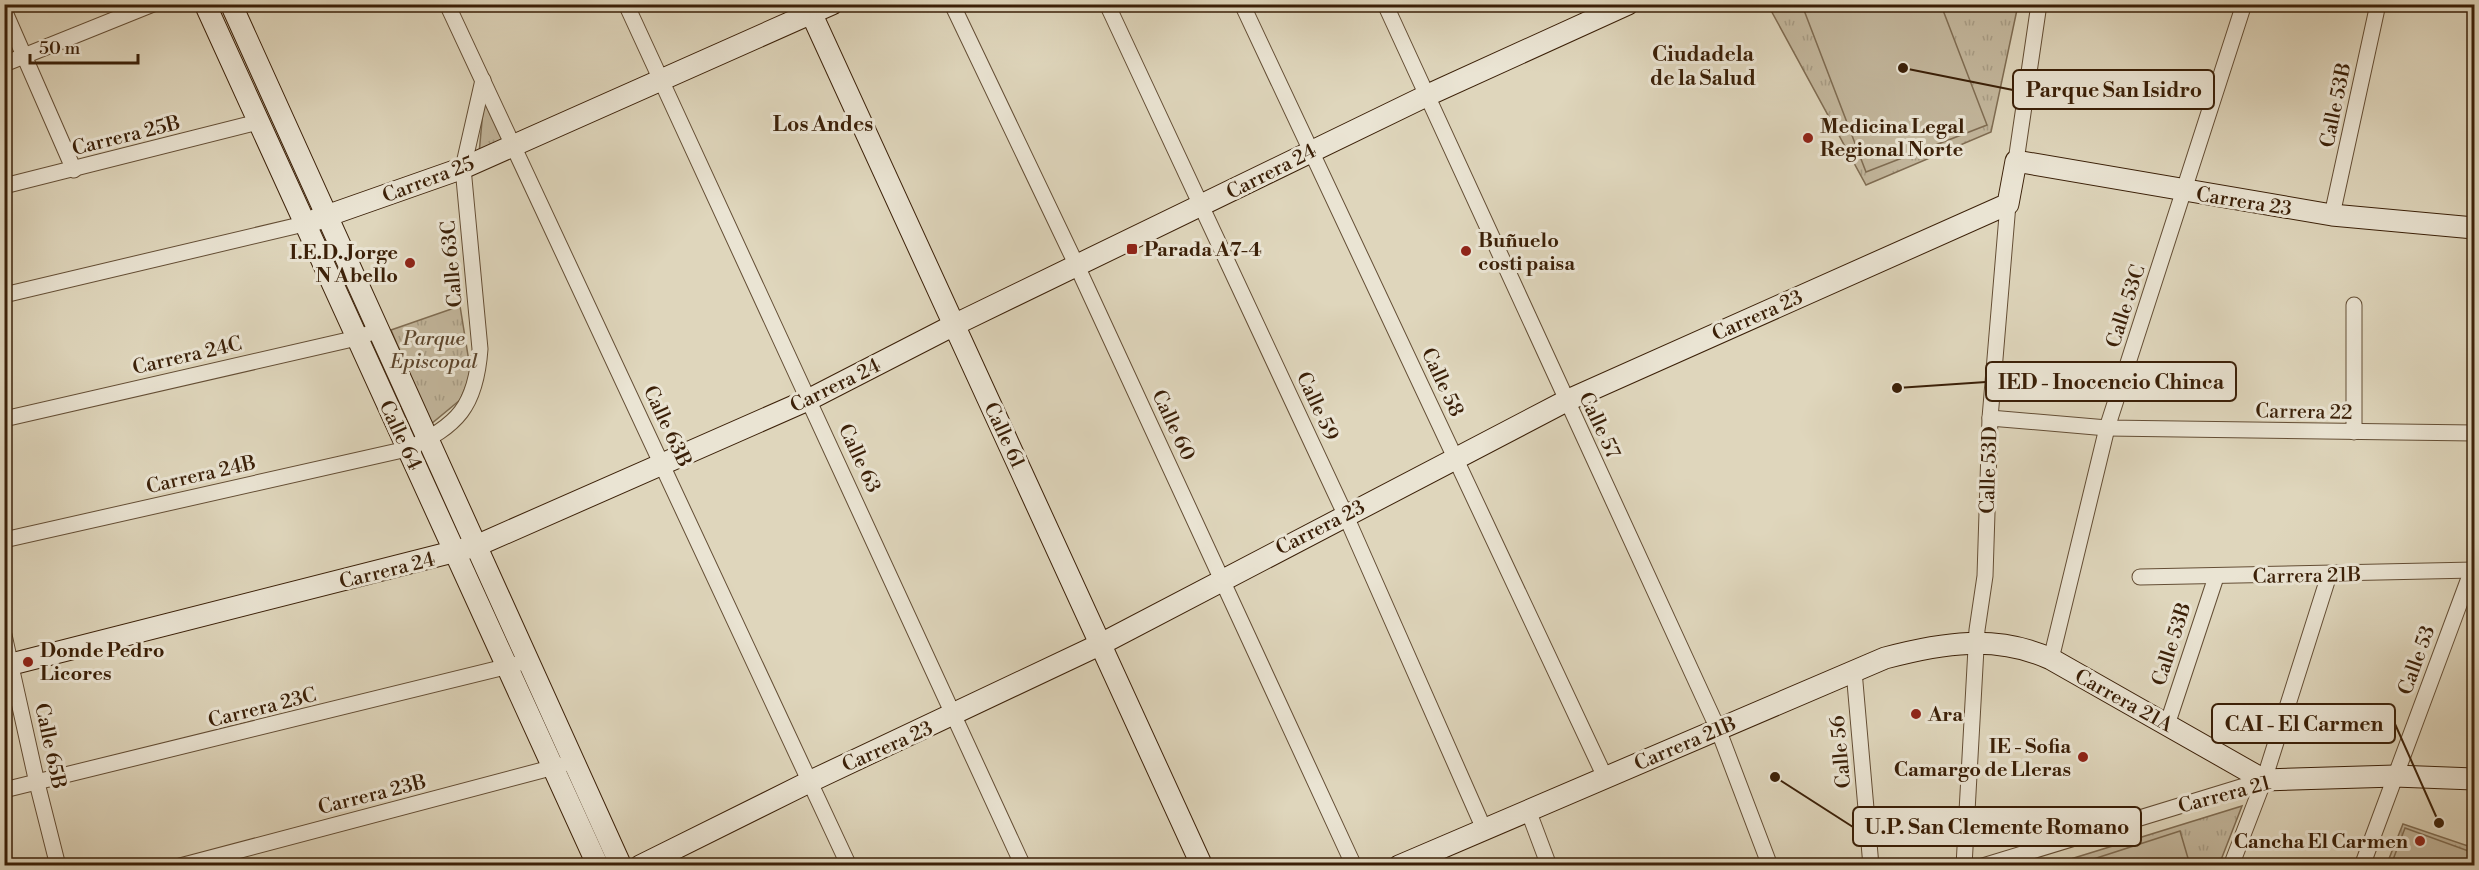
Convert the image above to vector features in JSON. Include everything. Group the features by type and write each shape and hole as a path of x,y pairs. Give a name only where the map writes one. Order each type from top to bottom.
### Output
{"street":[{"path":"4,64 153,4"},
{"name":"Calle 64","path":"205,4 598,866"},
{"name":"Calle 64","path":"231,4 621,866"},
{"name":"Calle 63B","path":"447,4 849,866"},
{"path":"457,4 457,27"},
{"name":"Calle 63","path":"626,4 810,399 1023,866"},
{"name":"Carrera 25","path":"4,295 304,224 327,216 463,168 660,80 809,9 832,4"},
{"name":"Calle 60","path":"952,4 1077,266 1354,866"},
{"name":"Calle 59","path":"1107,4 1345,514 1484,829"},
{"name":"Calle 58","path":"1242,4 1605,777"},
{"name":"Calle 57","path":"1384,4 1428,94 1566,401 1718,729 1770,866"},
{"name":"Carrera 24","path":"8,665 476,546 810,399 954,325 1202,207 1428,94 1628,4"},
{"name":"Calle 53D","path":"1964,866 1977,642 1985,576 1990,418 2008,204 2039,4"},
{"name":"Calle 53C","path":"2051,659 2107,428 2244,4"},
{"name":"Calle 53B","path":"2332,215 2378,4"},
{"name":"Calle 61","path":"809,9 1202,866"},
{"path":"4,10 74,170"},
{"path":"243,88 265,79"},
{"name":"Calle 63C","path":"407,449 447,429 467,403 478,377 480,349 463,168 483,80"},
{"name":"Carrera 25B","path":"4,186 258,122"},
{"name":"Carrera 23","path":"2016,161 2185,192 2332,215 2475,228"},
{"name":"Carrera 23","path":"640,866 809,782 1101,644 1345,514 1566,401 2008,204"},
{"path":"2354,305 2354,432"},
{"name":"Carrera 24C","path":"4,419 357,338 378,330"},
{"name":"Carrera 22","path":"1990,418 2107,428 2475,433"},
{"name":"Carrera 24B","path":"4,540 407,449"},
{"name":"Carrera 21B","path":"2140,577 2329,575 2473,570"},
{"name":"Calle 53","path":"2362,866 2473,570"},
{"path":"2231,866 2264,780 2329,575"},
{"name":"Calle 53B","path":"2167,725 2216,577"},
{"name":"Calle 65B","path":"4,634 8,665 58,866"},
{"name":"Carrera 21B","path":"1399,866 1885,658 1918,649 1977,642"},
{"name":"Carrera 21A","path":"1977,642 2015,646 2051,659 2264,780"},
{"name":"Carrera 23C","path":"4,790 508,668 528,660"},
{"name":"Calle 56","path":"1854,671 1871,866"},
{"name":"Carrera 23B","path":"180,866 554,769 573,760"},
{"name":"Carrera 21","path":"1983,866 2264,780 2395,776 2475,779"},
{"path":"1528,810 1549,866"}],"green space":[{"path":"1768,5 2018,5 1991,132 1866,185"},
{"path":"1802,5 1941,5 1987,125 1866,172"},
{"path":"484,99 508,144 479,154"},
{"name":"Parque Episcopal","path":"460,306 471,374 460,400 431,424 391,330"},
{"path":"2242,806 2219,865 2048,866"},
{"name":"Cancha El Carmen","path":"2403,824 2474,848 2474,865 2386,866"},
{"name":"Cancha El Carmen","path":"2405,828 2474,853 2474,865 2391,865"},
{"path":"2180,831 2190,865 2075,865"}],"place":[{"name":"Parque San Isidro","path":"1903,68"},
{"name":"Medicina Legal Regional Norte","path":"1808,138"},
{"name":"Parada A7-4","path":"1132,249"},
{"name":"Buñuelo costi paisa","path":"1466,251"},
{"name":"I.E.D. Jorge N Abello","path":"410,263"},
{"name":"IED - Inocencio Chinca","path":"1897,388"},
{"name":"Donde Pedro Licores","path":"28,662"},
{"name":"Ara","path":"1916,714"},
{"name":"IE - Sofia Camargo de Lleras","path":"2083,757"},
{"name":"U.P. San Clemente Romano","path":"1775,777"},
{"name":"CAI - El Carmen","path":"2439,823"},
{"name":"Cancha El Carmen","path":"2420,841"}],"district":[{"name":"Ciudadela de la Salud","path":"1703,66"},
{"name":"Los Andes","path":"823,124"}]}
